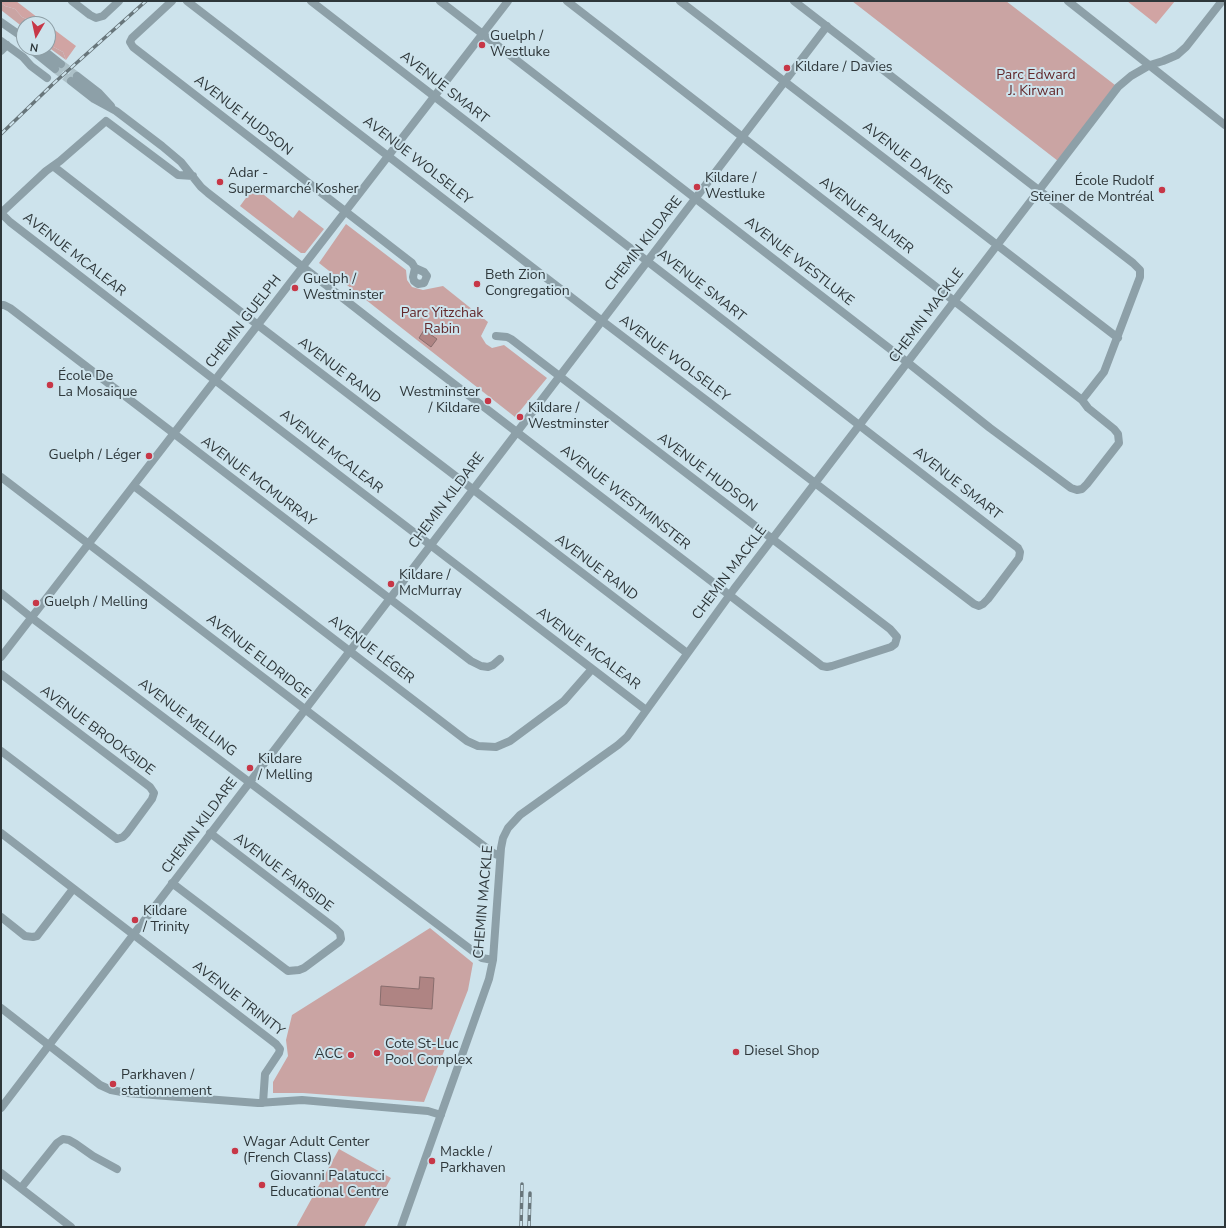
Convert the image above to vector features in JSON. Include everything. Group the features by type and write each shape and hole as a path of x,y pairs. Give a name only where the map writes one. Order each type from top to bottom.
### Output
{"street":[{"path":"72,1 95,18 103,16 119,1"},
{"name":"AVENUE HUDSON","path":"172,1 132,38 131,43 133,47 412,263 415,268"},
{"name":"AVENUE WOLSELEY","path":"187,1 814,483 974,604"},
{"name":"AVENUE SMART","path":"311,1 1018,548 1020,552 1019,558 988,599 979,606 974,604"},
{"name":"AVENUE WESTLUKE","path":"440,1 907,362 990,428 1071,488 1077,490 1082,489 1102,464"},
{"name":"CHEMIN GUELPH","path":"1,657 508,1"},
{"name":"AVENUE PALMER","path":"567,1 1082,400 1088,408 1114,429 1119,438 1119,443 1102,464"},
{"name":"AVENUE DAVIES","path":"680,1 1118,338"},
{"path":"794,1 1133,263 1140,270 1140,277 1104,372 1082,400"},
{"path":"1068,1 1225,125"},
{"name":"CHEMIN MACKLE","path":"401,1227 485,992 493,960 501,844 504,835 513,821 630,734 729,595 1118,87 1131,76 1150,65 1163,62 1177,55 1186,47 1222,1"},
{"path":"1,22 16,34"},
{"name":"CHEMIN KILDARE","path":"2,1105 827,26"},
{"path":"3,46 23,57 31,66 47,78"},
{"path":"42,56 58,66 49,56"},
{"name":"AVENUE WESTMINSTER","path":"74,79 99,93 116,111 178,159 208,193 824,667 832,666 891,647 897,641 895,634"},
{"path":"1,213 106,121 178,175 193,176"},
{"name":"AVENUE RAND","path":"53,166 258,325 687,653"},
{"name":"AVENUE MCALEAR","path":"1,213 10,222 646,710"},
{"name":"AVENUE MCMURRAY","path":"2,304 10,308 471,661 481,666 488,667 500,659"},
{"name":"AVENUE HUDSON","path":"496,336 511,339 895,634"},
{"name":"AVENUE ELDRIDGE","path":"1,477 493,853 500,856"},
{"name":"AVENUE LÉGER","path":"134,486 467,741 478,746 496,747 507,743 561,704 572,694 592,669"},
{"name":"AVENUE MELLING","path":"1,593 482,958 493,960"},
{"name":"AVENUE BROOKSIDE","path":"1,674 150,787 154,793 152,799 140,817 123,837 118,838 1,751"},
{"name":"AVENUE TRINITY","path":"1,833 274,1042 279,1048 279,1055 265,1074 263,1103"},
{"name":"AVENUE FAIRSIDE","path":"172,883 288,971 300,970 339,942 341,939 340,933 210,833"},
{"path":"1,917 25,936 33,938 41,932 73,889"},
{"path":"1,1008 100,1085 111,1090 127,1093 263,1103 302,1100 431,1111 441,1115"},
{"path":"21,1188 57,1143 63,1139 69,1140 93,1156 117,1169"},
{"path":"1,1173 72,1227"}],"green space":[{"name":"Parc Edward J. Kirwan","path":"852,1 1006,1 1115,85 1058,161"},
{"path":"1,3 15,9 21,16 16,16 16,22 1,10"},
{"path":"56,48 63,52 66,60 56,53"},
{"path":"254,187 293,218 299,210 324,229 305,253 301,253 240,206"},
{"name":"Parc Yitzchak Rabin","path":"346,224 406,270 407,280 412,287 423,290 443,286 488,322 481,336 486,344 492,348 504,345 547,378 515,417 319,263"},
{"path":"430,928 473,963 468,990 424,1102 303,1093 273,1093 273,1082 288,1056 286,1040 292,1015"},
{"path":"339,1149 391,1178 364,1227 296,1227"}],"shaded area":[{"path":"1,1 16,1 36,16 21,16 15,9 1,3"},
{"path":"1127,1 1175,1 1156,24"},
{"path":"56,31 76,46 66,60 63,52 56,48"},
{"path":"424,330 437,339 431,347 419,338"},
{"path":"420,977 434,978 432,1009 380,1005 381,986 419,989"}],"tunnel":[{"path":"61,64 77,76"},
{"path":"55,69 71,81"}],"railway":[{"path":"1,134 54,83 146,1"},
{"path":"521,1227 522,1184"},
{"path":"529,1227 530,1193"}],"place":[{"name":"Guelph / Westluke","path":"482,45"},
{"name":"Kildare / Davies","path":"787,68"},
{"name":"Adar - Supermarché Kosher","path":"220,182"},
{"name":"Kildare / Westluke","path":"697,187"},
{"name":"École Rudolf Steiner de Montréal","path":"1162,190"},
{"name":"Beth Zion Congregation","path":"477,284"},
{"name":"Guelph / Westminster","path":"295,288"},
{"name":"École De La Mosaique","path":"50,385"},
{"name":"Westminster / Kildare","path":"488,401"},
{"name":"Kildare / Westminster","path":"520,417"},
{"name":"Guelph / Léger","path":"149,456"},
{"name":"Kildare / McMurray","path":"391,584"},
{"name":"Guelph / Melling","path":"36,603"},
{"name":"Kildare / Melling","path":"250,768"},
{"name":"Kildare / Trinity","path":"135,920"},
{"name":"Diesel Shop","path":"736,1052"},
{"name":"Cote St-Luc Pool Complex","path":"377,1053"},
{"name":"ACC","path":"351,1055"},
{"name":"Parkhaven / stationnement","path":"113,1084"},
{"name":"Wagar Adult Center (French Class)","path":"235,1151"},
{"name":"Mackle / Parkhaven","path":"432,1161"},
{"name":"Giovanni Palatucci Educational Centre","path":"262,1185"}]}
